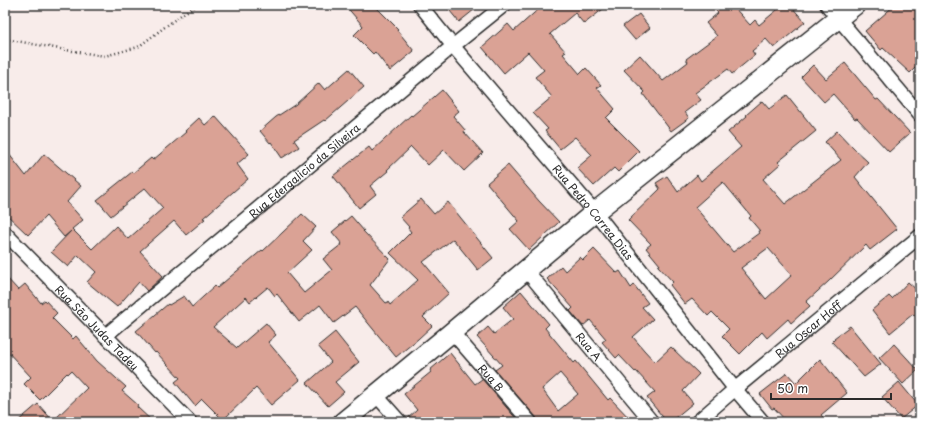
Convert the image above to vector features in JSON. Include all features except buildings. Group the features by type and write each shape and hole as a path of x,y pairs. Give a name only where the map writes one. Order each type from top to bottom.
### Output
{"street":[{"name":"Rua Pedro Correa Dias","path":"420,5 453,46 595,212 735,389 763,422"},
{"name":"Rua Edergalicio da Silveira","path":"106,336 504,5"},
{"path":"343,422 833,12 855,5"},
{"path":"833,12 920,114"},
{"name":"Rua São Judas Tadeu","path":"5,233 190,422"},
{"name":"Rua Oscar Hoff","path":"697,422 920,236"},
{"name":"Rua A","path":"526,270 652,422"},
{"name":"Rua B","path":"452,332 530,422"},
{"path":"376,394 400,422"}],"path":[{"path":"5,39 105,56 138,47 197,5"}]}
